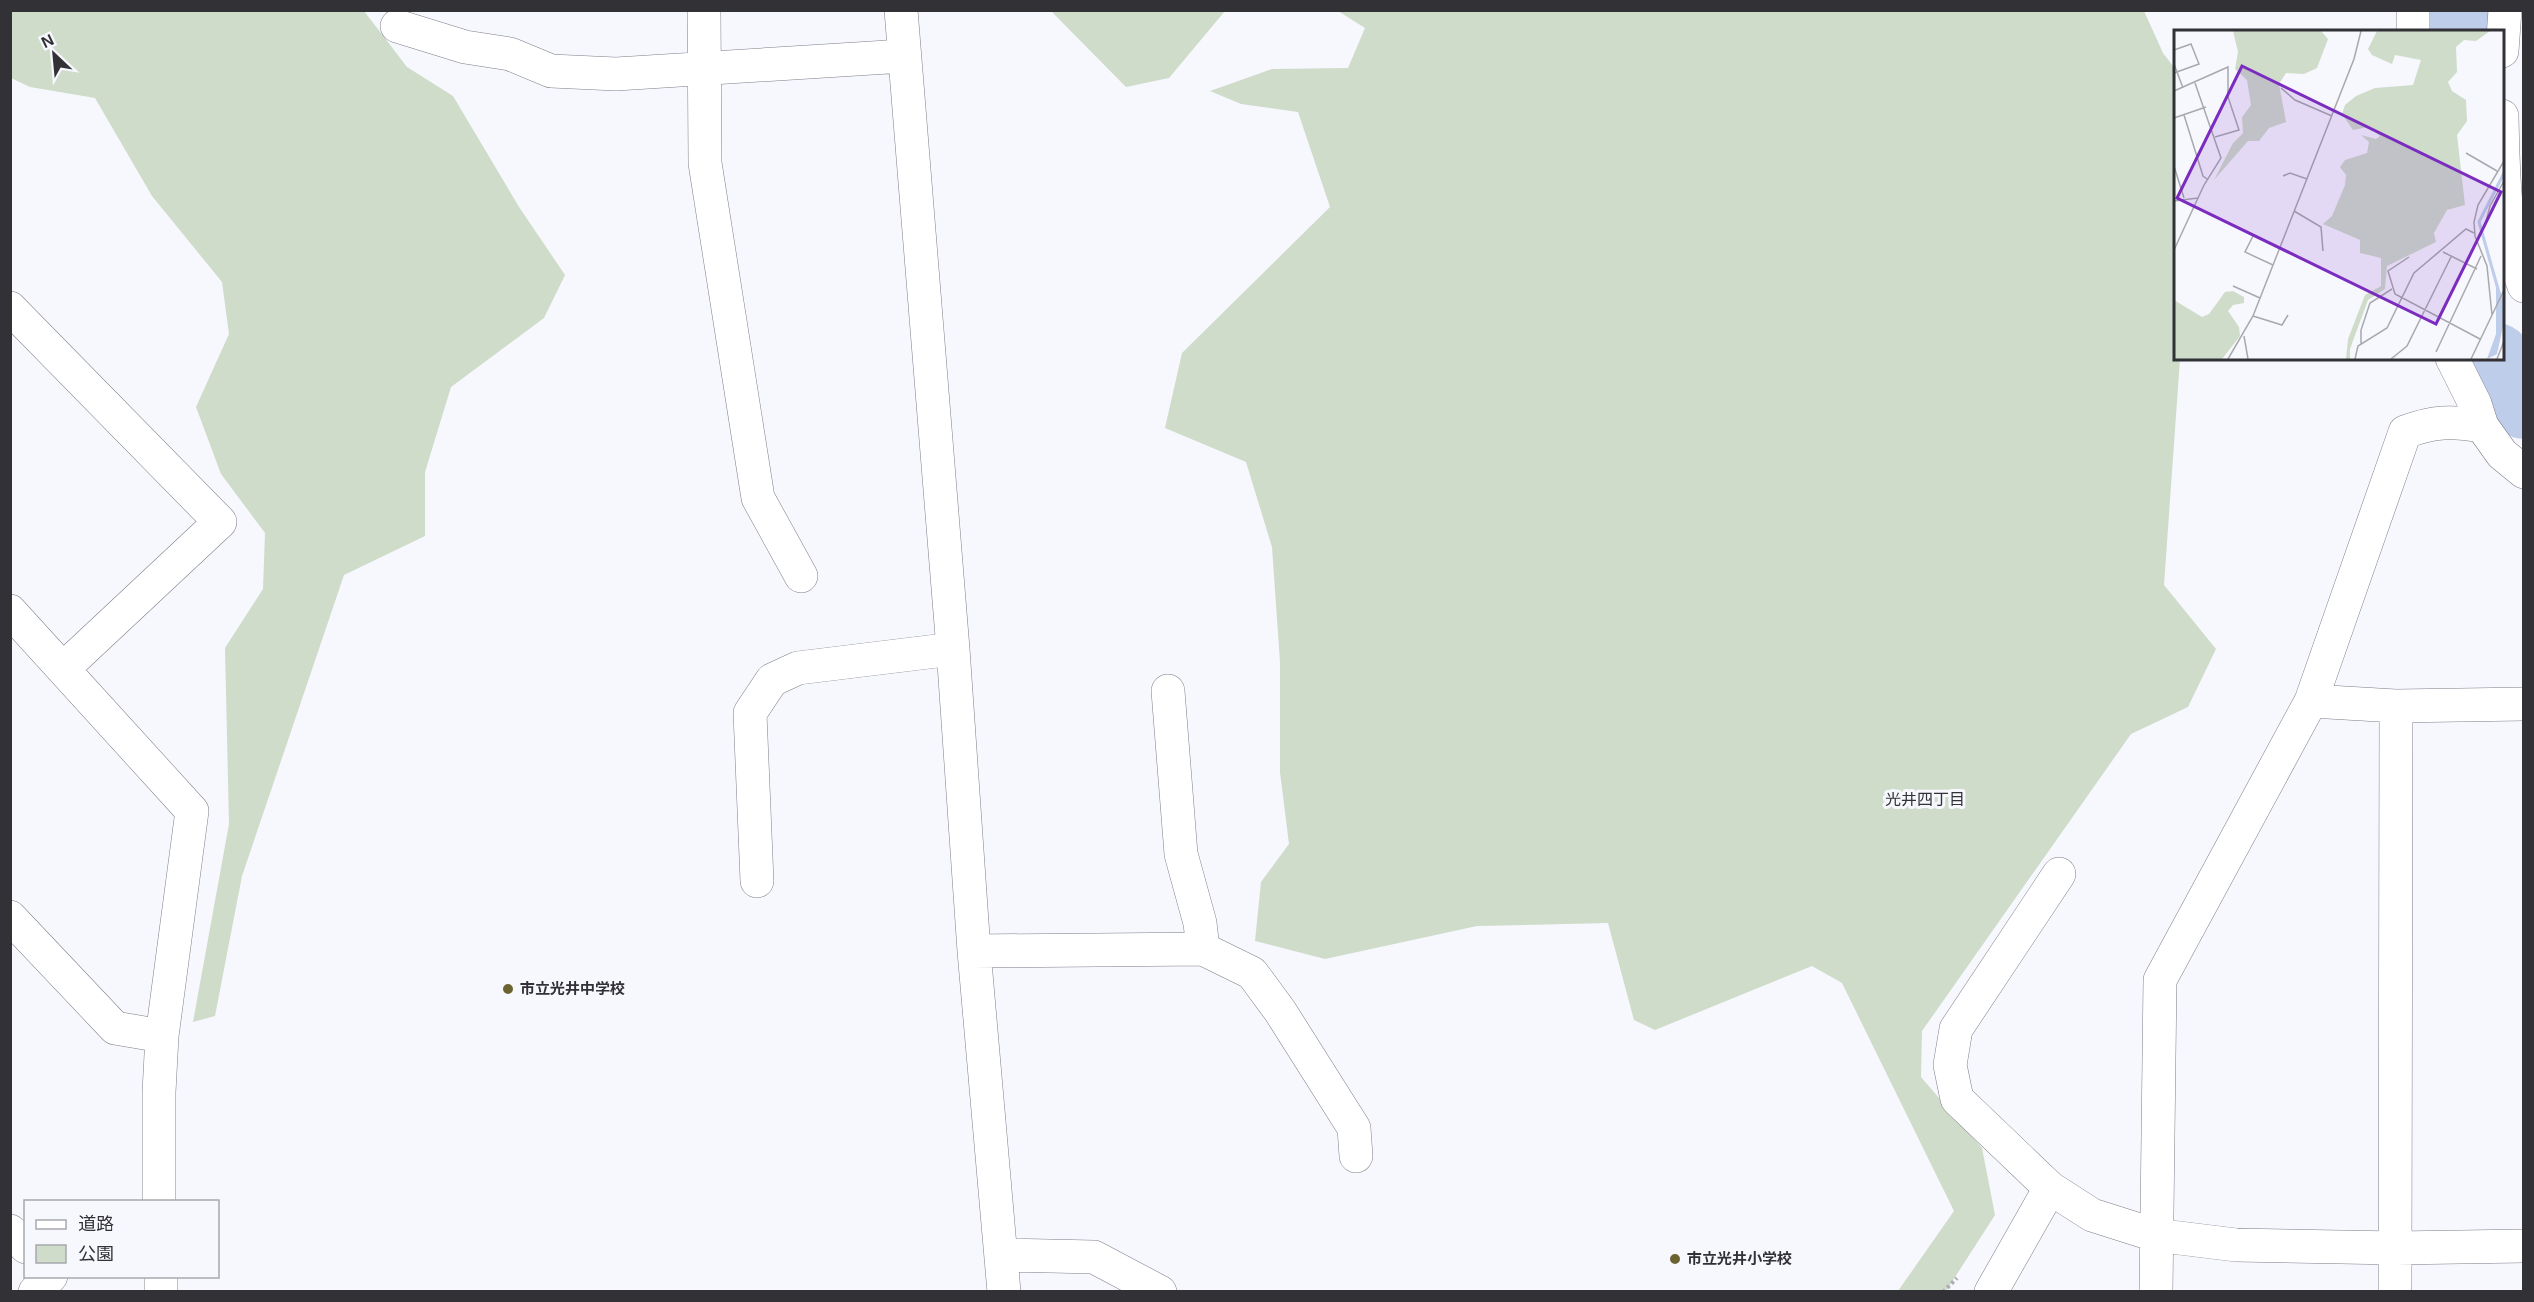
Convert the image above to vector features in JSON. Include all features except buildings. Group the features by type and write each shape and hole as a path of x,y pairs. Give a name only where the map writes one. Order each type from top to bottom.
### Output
{"street":[{"path":"704,10 705,163 758,498 801,576"},
{"path":"901,10 953,649 974,951 1004,1292"},
{"path":"2413,10 2413,30"},
{"path":"2504,30 2505,10"},
{"path":"396,26 465,47 510,54 551,71 616,74 904,56"},
{"path":"2504,159 2523,158"},
{"path":"2504,170 2508,213 2523,286"},
{"path":"10,308 220,522 64,668"},
{"path":"2453,360 2475,404 2482,426 2502,454 2523,472"},
{"path":"2156,1292 2160,980 2311,701 2404,432 2426,424 2453,421 2482,426"},
{"path":"10,611 192,811 162,1036 159,1092 159,1200"},
{"path":"757,881 750,713 772,680 798,668 953,649"},
{"path":"1168,691 1181,854 1200,923 1203,950"},
{"path":"2311,701 2396,706 2523,704"},
{"path":"2395,1292 2396,706"},
{"path":"2059,874 1956,1029 1950,1065 1958,1099 2050,1188 2092,1215 2155,1235 2236,1245 2396,1248 2523,1246"},
{"path":"10,917 115,1028 162,1036"},
{"path":"974,951 1203,950 1252,973 1280,1011 1354,1128 1356,1156"},
{"path":"1991,1292 2050,1188"},
{"path":"10,1231 24,1245"},
{"path":"1001,1255 1094,1257 1160,1292"},
{"path":"35,1292 49,1278"}],"green space":[{"path":"11,10 364,11 407,67 453,96 519,207 565,275 544,318 451,387 425,472 425,536 344,575 242,876 215,1016 193,1022 229,824 225,648 263,589 265,533 221,474 196,407 229,334 222,282 152,196 95,98 30,87 11,78"},
{"path":"1051,11 1225,11 1169,78 1126,87"},
{"path":"1338,11 2144,11 2163,53 2174,67 2174,360 2180,360 2164,585 2216,649 2188,707 2131,734 1922,1031 1921,1077 1982,1148 1995,1215 1946,1291 1898,1291 1954,1211 1842,983 1812,966 1655,1030 1634,1020 1608,923 1477,926 1325,959 1255,941 1261,882 1289,844 1280,772 1280,662 1272,547 1246,462 1165,428 1182,353 1330,207 1298,112 1241,104 1210,91 1272,69 1348,68 1365,28"}],"waterway":[{"path":"2462,30 2463,10"},
{"path":"2497,360 2517,398 2524,404"}],"place":[{"name":"市立光井中学校","path":"508,989"},
{"name":"市立光井小学校","path":"1675,1259"}],"district":[{"name":"光井四丁目","path":"1925,799"}]}
